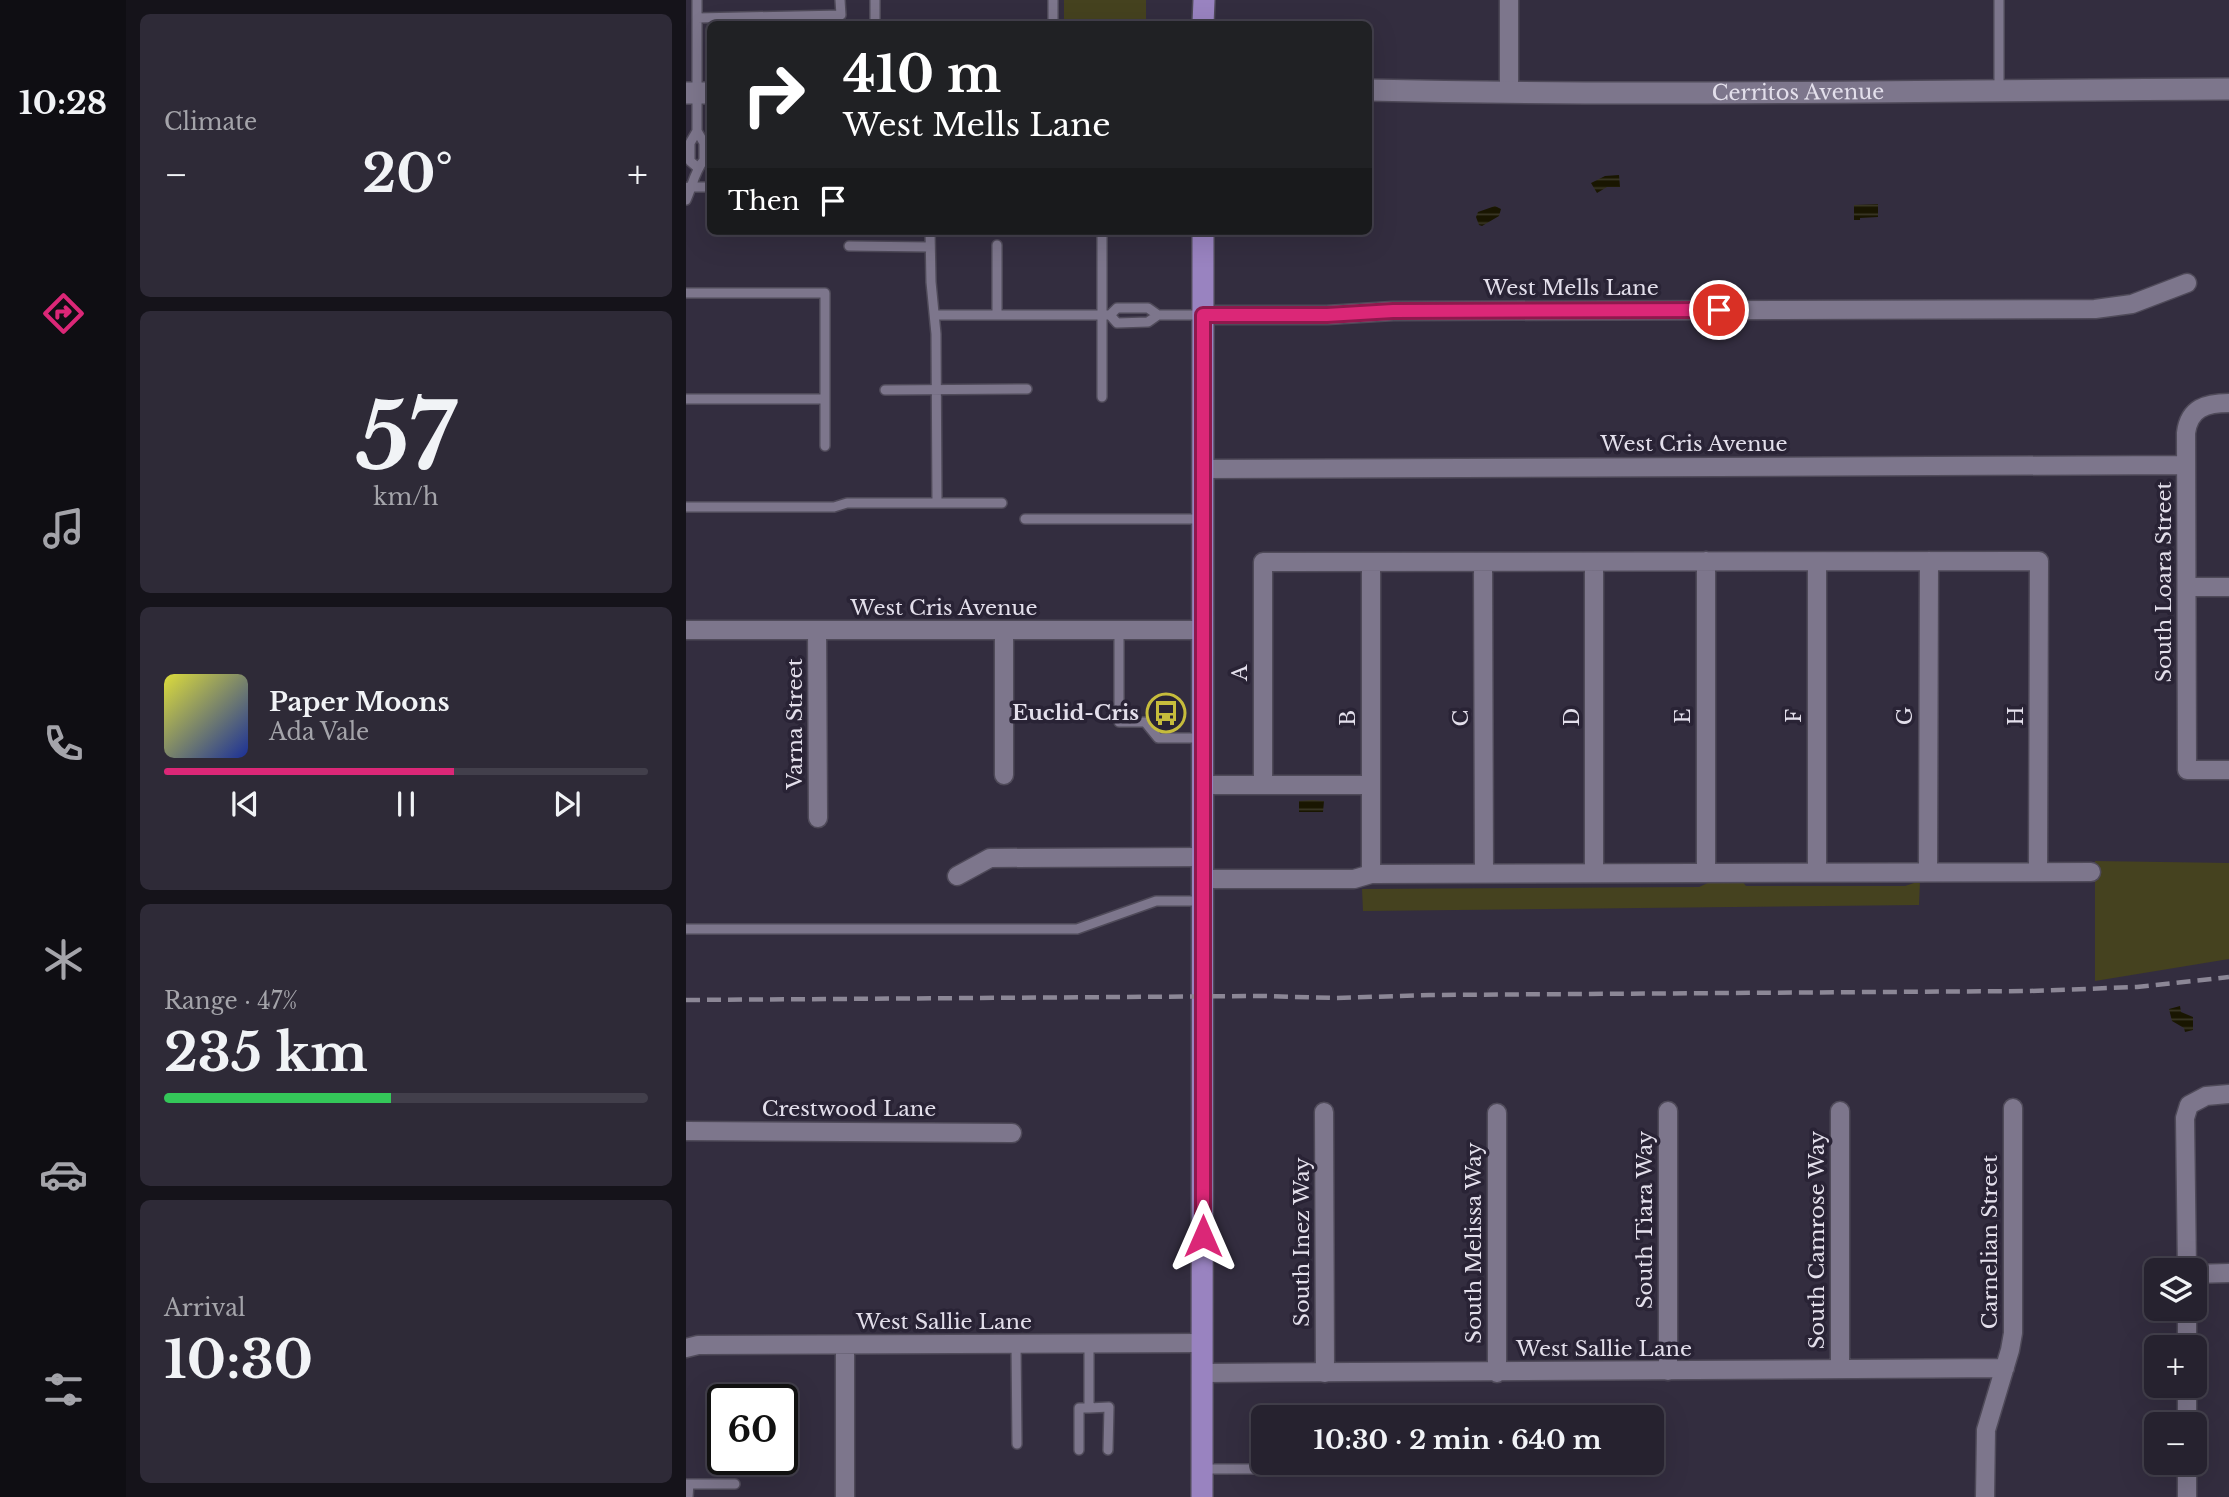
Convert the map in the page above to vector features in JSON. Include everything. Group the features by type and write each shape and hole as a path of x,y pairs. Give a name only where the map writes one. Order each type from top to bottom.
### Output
{"main road":[{"path":"1203,21 1204,0"},
{"path":"1202,1497 1203,235"}],"street":[{"path":"1509,0 1509,93"},
{"name":"Cerritos Avenue","path":"1372,90 1509,93 1904,93 2229,89"},
{"name":"West Mells Lane","path":"1203,315 1327,315 1393,311 2095,309 2132,304 2186,283"},
{"name":"South Loara Street","path":"2229,403 2207,404 2196,410 2188,422 2186,465 2186,770 2229,770"},
{"name":"West Cris Avenue","path":"1202,469 2186,465"},
{"name":"E","path":"1706,561 1706,872"},
{"name":"G","path":"1928,871 1929,561"},
{"name":"H","path":"1263,562 2039,561 2038,871"},
{"name":"A","path":"1263,562 1263,785"},
{"name":"B","path":"1371,562 1371,874"},
{"name":"C","path":"1483,562 1484,873"},
{"name":"D","path":"1594,562 1594,873"},
{"name":"F","path":"1817,562 1817,871"},
{"path":"2187,587 2229,587"},
{"name":"West Cris Avenue","path":"686,630 1203,630"},
{"name":"Varna Street","path":"817,630 817,818"},
{"path":"1004,630 1004,775"},
{"path":"1203,785 1370,785"},
{"path":"957,876 990,858 1203,857"},
{"path":"1203,880 1354,880 1371,874 2091,872"},
{"path":"2187,1258 2185,1118 2189,1105 2206,1096 2229,1094"},
{"name":"Carnelian Street","path":"1985,1497 1986,1430 2013,1333 2013,1108"},
{"name":"South Tiara Way","path":"1668,1111 1668,1371"},
{"name":"South Camrose Way","path":"1840,1111 1840,1369"},
{"name":"South Inez Way","path":"1324,1112 1325,1373"},
{"name":"South Melissa Way","path":"1497,1113 1497,1373"},
{"name":"Crestwood Lane","path":"686,1131 1012,1133"},
{"path":"2207,1274 2229,1273"},
{"name":"West Sallie Lane","path":"686,1348 698,1345 1203,1343"},
{"path":"845,1345 845,1497"},
{"name":"West Sallie Lane","path":"1203,1373 2005,1368"},
{"path":"2187,1475 2187,1497"}],"lane":[{"path":"697,0 697,131 690,143 690,161 697,167"},
{"path":"697,18 841,15 840,0"},
{"path":"875,0 875,21"},
{"path":"1052,0 1053,21"},
{"path":"1999,0 1999,90"},
{"path":"686,200 697,167 704,160 704,143 697,131"},
{"path":"689,187 707,187"},
{"path":"930,235 935,315 937,503"},
{"path":"1102,235 1106,315 1102,397"},
{"path":"849,246 930,247"},
{"path":"997,315 998,246"},
{"path":"686,293 825,293 824,446"},
{"path":"935,315 1106,315 1117,308 1148,308 1158,315 1203,315"},
{"path":"1106,315 1117,323 1148,323 1158,315"},
{"path":"885,390 1027,389"},
{"path":"686,399 824,399"},
{"path":"686,507 1002,503"},
{"path":"1026,519 1202,519"},
{"path":"1119,631 1119,722 1145,722 1158,738 1203,738"},
{"path":"686,929 1077,929 1156,901 1203,901"},
{"path":"1016,1344 1017,1444"},
{"path":"1089,1344 1089,1408"},
{"path":"1079,1450 1079,1408 1109,1407 1108,1450"},
{"path":"1202,1469 1251,1469"},
{"path":"688,1497 687,1484 735,1484"}],"shaded area":[{"path":"1064,0 1146,0 1146,21 1064,21"},
{"path":"1619,175 1620,187 1607,187 1597,193 1591,183 1605,176"},
{"path":"1878,204 1878,217 1854,220 1854,205"},
{"path":"1495,206 1501,209 1499,216 1482,226 1479,225 1476,217 1478,212"},
{"path":"1299,801 1324,801 1323,812 1299,812"},
{"path":"2095,861 2229,863 2229,959 2095,981"},
{"path":"1712,881 1742,881 1746,886 1905,886 1920,881 1919,905 1363,911 1362,889 1699,887"},
{"path":"2180,1006 2181,1012 2193,1017 2193,1030 2185,1032 2184,1028 2172,1021 2169,1009"}],"railway":[{"path":"686,1000 1263,996 1336,998 2029,991 2137,987 2229,977"}],"place":[{"name":"Euclid-Cris","path":"1166,713"}],"route":[{"path":"1203,1236 1203,315 1327,315 1393,311 1719,310"}]}
